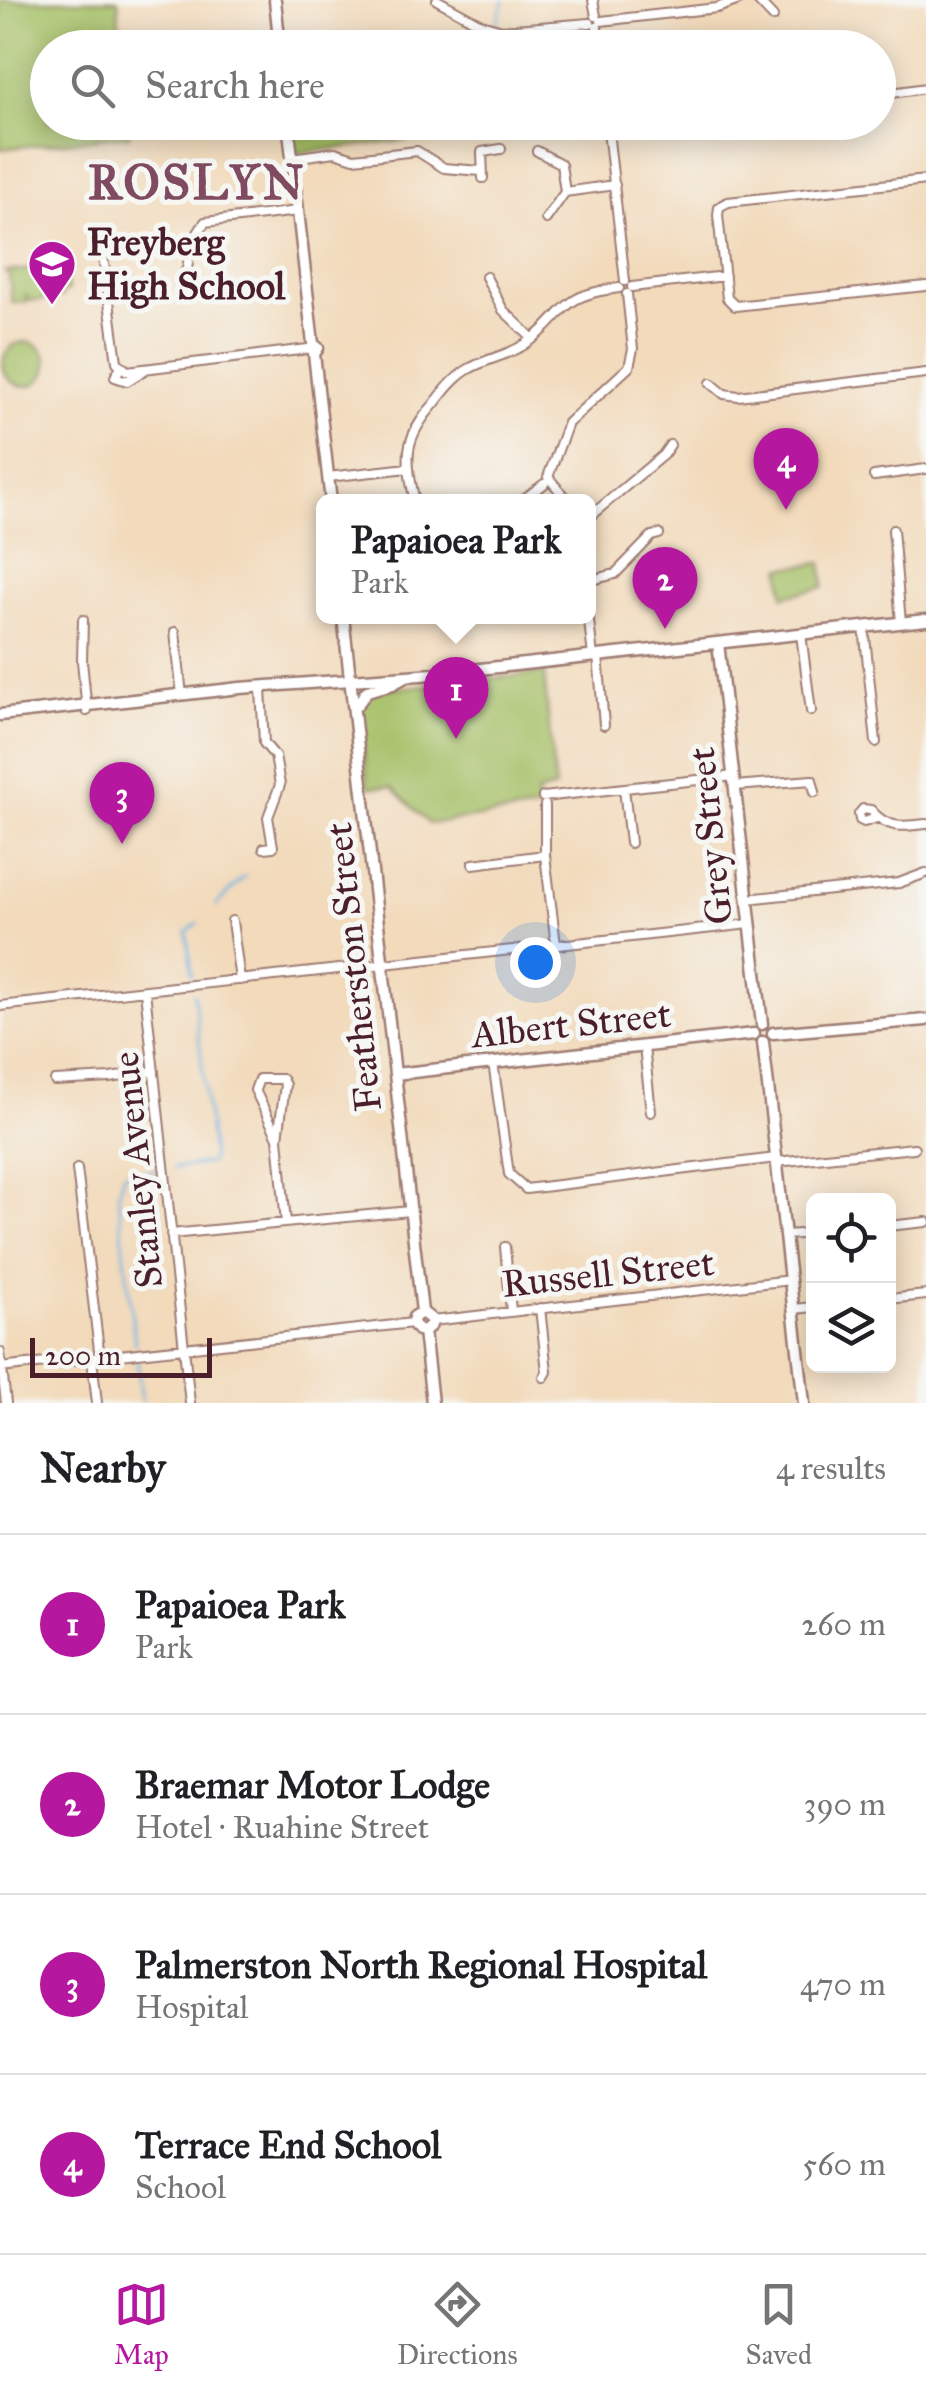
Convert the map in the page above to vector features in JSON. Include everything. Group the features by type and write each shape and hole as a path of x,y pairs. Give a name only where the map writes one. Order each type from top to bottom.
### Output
{"main road":[{"path":"274,0 278,30"},
{"path":"290,140 329,494"},
{"path":"87,709 182,695 407,676 926,620"},
{"name":"Featherston Street","path":"344,624 422,1312"},
{"name":"Grey Street","path":"718,642 804,1403"},
{"path":"356,710 367,690 394,684 407,676"},
{"path":"0,718 241,694 256,689"},
{"path":"760,1033 770,1026 773,1033 926,1020"},
{"name":"Albert Street","path":"395,1074 760,1033"},
{"path":"428,1326 418,1330 414,1317 422,1312 428,1314 432,1403"}],"street":[{"path":"593,0 597,30"},
{"path":"441,1 481,24 502,30 717,8 739,0"},
{"path":"757,0 773,17"},
{"path":"896,92 926,88"},
{"path":"531,494 548,482 568,423 629,366 633,349 609,140"},
{"path":"292,158 335,152 354,158 416,151 444,168 482,174 482,152 502,150"},
{"path":"537,152 561,164 564,192 546,219"},
{"path":"926,180 724,204 718,216 731,305 926,286"},
{"path":"564,192 614,186"},
{"path":"179,282 187,269 191,244 204,222 298,211"},
{"path":"100,232 116,362 120,368 127,371 312,349"},
{"path":"413,494 408,442 418,422 457,377 533,339 574,298 588,292 725,276"},
{"path":"486,277 504,310 533,339"},
{"path":"710,383 732,396 926,373"},
{"path":"596,511 670,446"},
{"path":"328,477 408,468"},
{"path":"874,476 926,469"},
{"path":"548,482 561,494"},
{"path":"893,530 901,622"},
{"path":"596,579 614,574 652,536 659,534"},
{"path":"84,620 82,661 87,709"},
{"path":"590,624 604,725"},
{"path":"864,627 876,742"},
{"path":"175,632 182,695"},
{"path":"802,634 811,711"},
{"path":"256,689 264,743 274,756 280,785 268,817 273,846 264,848"},
{"path":"556,946 545,855 544,801 624,788 734,781 812,780 815,792"},
{"path":"624,788 630,843"},
{"path":"877,818 894,828 926,824"},
{"path":"473,864 545,855"},
{"path":"748,899 900,883 926,873"},
{"path":"232,922 240,980"},
{"path":"0,1006 750,924"},
{"name":"Stanley Avenue","path":"145,990 190,1403"},
{"path":"644,1047 650,1112"},
{"path":"493,1063 508,1174 526,1189 914,1148"},
{"path":"55,1081 154,1071"},
{"path":"278,1138 255,1090 259,1079 276,1078 285,1085 278,1138 286,1223"},
{"path":"77,1169 98,1403"},
{"path":"171,1234 410,1211"},
{"path":"896,1225 926,1222"},
{"path":"785,1235 806,1233"},
{"path":"505,1247 511,1311"},
{"name":"Russell Street","path":"428,1326 511,1311 791,1280"},
{"path":"896,1298 926,1296"},
{"path":"540,1308 547,1372 544,1376"},
{"path":"794,1309 806,1308"},
{"path":"1,1368 413,1323"},
{"path":"0,1352 6,1403"}],"green space":[{"path":"0,0 118,0 119,30 30,30 30,140 83,140 0,149"},
{"path":"294,140 410,140 295,153"},
{"path":"60,266 60,271 66,270 68,291 62,292 62,297 48,299 45,271 41,271 44,300 29,301 26,296 26,302 12,303 9,275 5,272"},
{"path":"25,342 41,348 47,364 41,380 25,386 9,380 3,364 9,348"},
{"path":"822,563 824,587 784,596 781,568"},
{"path":"544,673 555,788 537,793 538,809 429,824 392,787 368,787 357,692"}],"waterway":[{"path":"497,23 504,0"},
{"path":"216,905 245,876"},
{"path":"192,975 187,932 198,923"},
{"path":"174,1168 210,1163 212,1156 194,994"},
{"path":"135,1344 118,1196 123,1174 158,1170"},
{"path":"137,1359 142,1403"}],"place":[{"name":"Freyberg High School","path":"52,306"},
{"name":"Terrace End School","path":"786,510"},
{"name":"Braemar Motor Lodge","path":"665,629"},
{"name":"Papaioea Park","path":"456,739"},
{"name":"Palmerston North Regional Hospital","path":"122,844"}],"district":[{"name":"ROSLYN","path":"197,182"}]}
